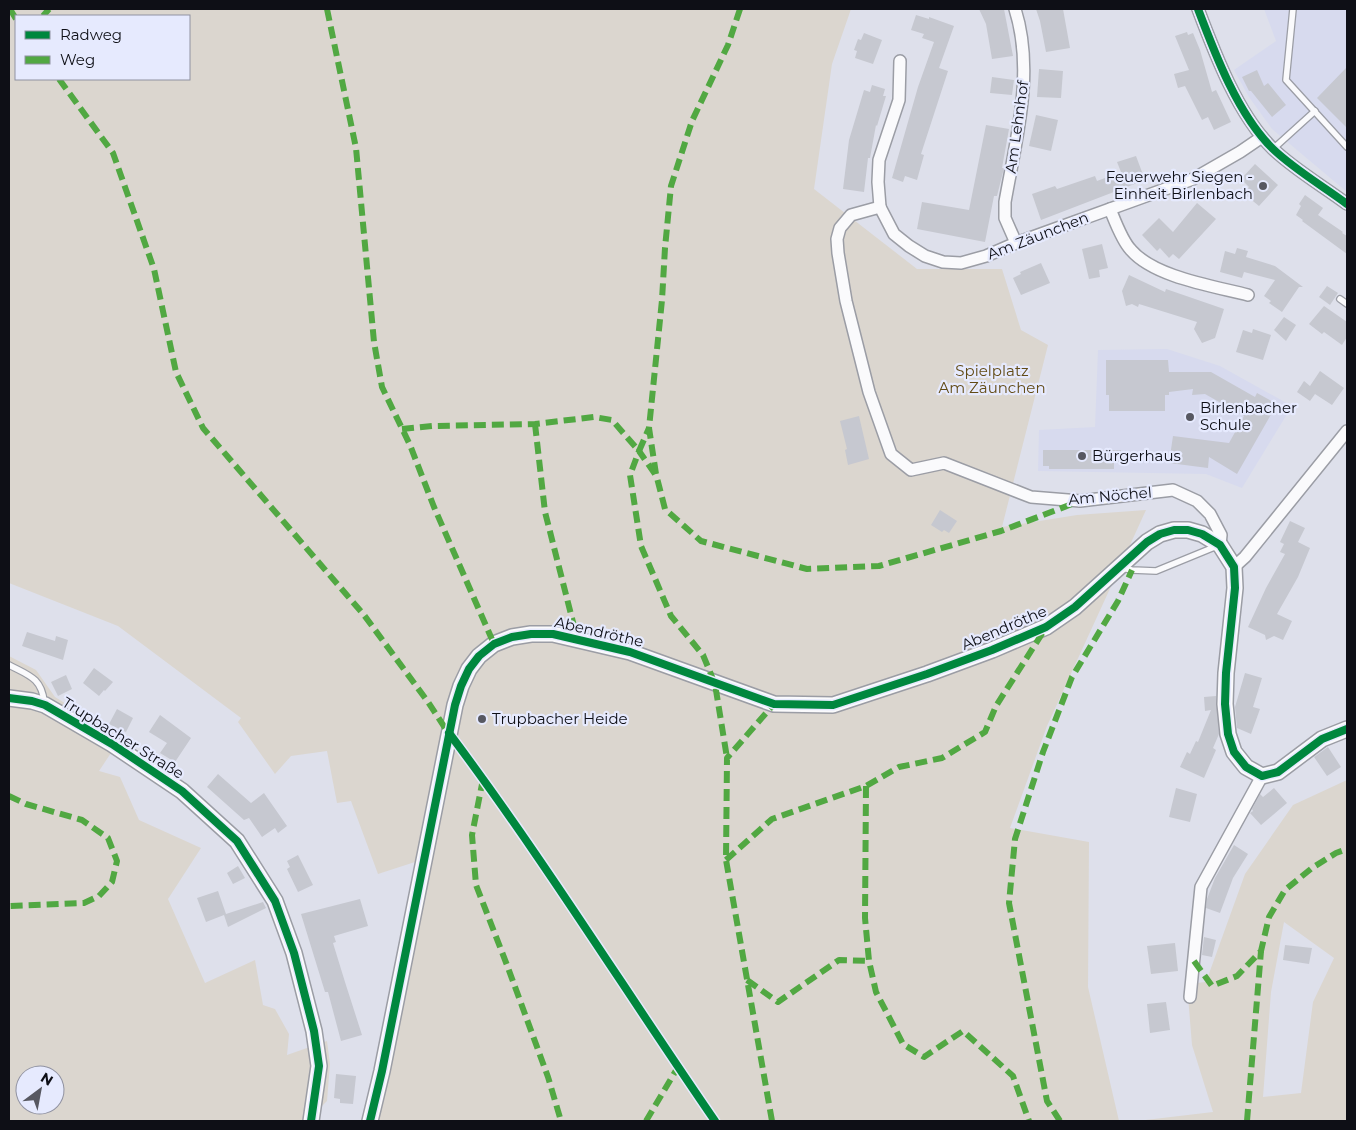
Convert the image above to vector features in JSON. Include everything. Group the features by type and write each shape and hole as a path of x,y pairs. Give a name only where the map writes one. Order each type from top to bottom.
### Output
{"street":[{"name":"Am Lehnhof","path":"1015,9 1024,63 1024,85 1005,202 1006,218 1016,243"},
{"path":"1198,9 1220,66 1262,137 1286,160 1347,204"},
{"name":"Am Zäunchen","path":"900,61 899,100 879,160 880,207 894,234 908,246 925,256 943,262 961,263 986,256 1016,243 1193,179 1262,137"},
{"name":"Am Nöchel","path":"880,207 851,215 840,228 837,239 846,302 861,366 891,454 912,470 944,463 1031,497 1080,501 1173,490 1197,501 1210,514 1221,535 1220,545"},
{"path":"1110,209 1129,249 1146,264 1166,273 1248,295"},
{"path":"1347,431 1234,568 1235,588 1226,673 1225,704 1228,734 1234,752 1246,767 1262,776 1278,772 1322,739 1347,729"},
{"name":"Abendröthe","path":"370,1121 382,1072 455,706 469,669 479,656 494,644 512,637 531,634 553,634 630,652 774,704 833,705 927,674 992,650 1046,627 1075,607 1147,542 1160,534 1174,530 1188,530 1202,534 1220,545 1234,568"},
{"name":"Trupbacher Straße","path":"9,698 32,701 44,705 112,744 182,791 237,841 275,900 298,970 314,1031 319,1066 311,1121"},
{"path":"1190,997 1201,887 1262,776"}],"lane":[{"path":"1293,9 1286,80 1347,146"},
{"path":"1273,149 1315,111"},
{"path":"1340,299 1347,304"},
{"path":"1119,567 1132,570 1156,570 1220,545"},
{"path":"9,665 39,684 43,691 44,705"}],"shaded area":[{"path":"1264,9 1347,9 1347,192 1272,129 1249,97 1234,70 1276,41"},
{"name":"Birlenbacher Schule","path":"1167,349 1220,366 1292,406 1242,488 1206,474 1038,471 1039,430 1095,427 1098,350"}],"green space":[{"name":"Spielplatz Am Zäunchen","path":"9,9 851,9 832,64 814,189 917,269 1002,269 1021,330 1048,345 1002,527 1077,515 1146,510 1047,726 1010,828 1089,842 1088,987 1119,1121 379,1121 418,861 378,874 351,801 337,803 327,751 291,756 275,774 238,722 241,718 118,626 9,583"},
{"path":"9,656 36,670 55,697 121,738 99,771 120,777 139,820 201,848 168,899 205,983 255,960 263,1005 275,1009 289,1034 287,1055 327,1041 330,1064 327,1101 307,1121 9,1121"},
{"path":"1347,780 1347,1121 1137,1121 1213,1112 1192,1045 1187,984 1206,982 1245,874 1293,805","holes":["1284,922 1334,958 1313,1002 1301,1093 1263,1097 1271,992"]}],"building":[{"path":"979,9 1004,9 1013,56 992,59 986,24"},
{"path":"1036,9 1063,9 1070,48 1046,52"},
{"path":"916,15 929,19 929,17 954,26 939,68 948,71 921,154 924,155 917,180 905,176 903,182 892,178 918,87 934,42 922,38 924,34 911,30"},
{"path":"1187,32 1188,35 1193,33 1212,92 1216,90 1231,122 1214,130 1208,117 1202,120 1185,86 1178,88 1174,74 1189,70 1175,36"},
{"path":"864,33 882,40 873,64 855,58 857,51 854,50 858,39 861,40"},
{"path":"1347,67 1347,128 1317,98"},
{"path":"1039,69 1063,71 1061,98 1037,97"},
{"path":"1257,70 1264,86 1268,83 1286,105 1272,117 1249,91 1242,77"},
{"path":"992,77 1014,80 1012,95 990,93"},
{"path":"872,85 885,89 883,96 886,96 876,125 870,158 868,158 864,192 843,189 849,140 864,90 870,92"},
{"path":"1036,115 1058,120 1051,151 1029,146"},
{"path":"986,125 1009,129 1002,168 1004,168 997,196 994,196 985,242 917,229 922,202 969,210"},
{"path":"1136,156 1145,180 1041,220 1032,194 1055,186 1057,189 1095,176 1097,181 1121,172 1117,162"},
{"name":"Feuerwehr Siegen - Einheit Birlenbach","path":"1255,164 1278,185 1259,206 1243,193 1249,187 1241,179"},
{"path":"1305,195 1323,208 1318,215 1347,236 1347,254 1296,215 1301,206 1299,204"},
{"path":"1197,203 1216,219 1179,259 1173,254 1169,258 1160,248 1157,251 1142,235 1159,218 1173,232"},
{"path":"1102,244 1108,268 1099,270 1100,277 1089,279 1082,249"},
{"path":"1237,248 1248,251 1246,257 1275,266 1303,287 1299,287 1282,312 1269,303 1271,301 1264,296 1275,280 1244,272 1242,278 1220,272 1225,251 1235,254"},
{"path":"1041,263 1050,283 1021,295 1013,278 1021,274 1020,272"},
{"path":"1129,275 1165,292 1166,289 1224,309 1215,338 1202,343 1194,329 1197,322 1139,304 1138,307 1132,304 1126,306 1122,291"},
{"path":"1327,286 1338,293 1330,305 1319,297"},
{"path":"1324,306 1347,322 1347,337 1342,345 1309,324"},
{"path":"1284,317 1296,325 1286,341 1274,330"},
{"path":"1253,329 1271,335 1263,360 1236,352 1243,330 1252,333"},
{"path":"1106,360 1168,360 1169,372 1211,372 1255,397 1257,393 1277,404 1237,474 1209,457 1208,468 1169,463 1173,436 1229,443 1244,416 1205,394 1192,395 1193,389 1169,392 1169,395 1165,395 1165,411 1109,411 1109,395 1106,395"},
{"path":"1320,371 1344,388 1332,405 1315,394 1310,401 1297,392 1304,381 1310,386"},
{"path":"859,416 869,459 848,465 845,450 847,449 840,421"},
{"name":"Bürgerhaus","path":"1043,450 1121,450 1121,462 1114,462 1114,469 1049,469 1049,466 1043,466"},
{"path":"940,510 957,521 949,533 944,530 942,532 931,525"},
{"path":"1290,521 1305,528 1298,542 1310,548 1298,577 1277,614 1292,621 1283,640 1274,636 1266,640 1265,635 1248,627 1266,588 1285,554 1280,552 1284,544 1280,542"},
{"path":"27,632 55,641 56,636 68,640 63,660 22,646"},
{"path":"94,668 113,682 99,696 83,683"},
{"path":"1245,673 1262,678 1253,707 1260,709 1251,734 1237,728 1235,707"},
{"path":"66,675 72,689 58,696 51,682"},
{"path":"1216,696 1219,734 1213,748 1216,750 1204,778 1180,767 1187,752 1190,754 1196,741 1198,742 1211,710 1205,711 1204,697"},
{"path":"117,709 133,718 126,732 109,724"},
{"path":"160,715 191,738 175,762 160,753 167,743 149,732"},
{"path":"1328,747 1341,767 1327,776 1314,757"},
{"path":"218,774 251,803 264,793 287,826 278,833 275,828 262,837 249,818 244,820 207,787"},
{"path":"1176,788 1197,794 1190,822 1169,817"},
{"path":"1274,788 1287,803 1261,825 1250,813 1253,811 1252,809 1260,794 1263,797"},
{"path":"1234,845 1248,854 1233,878 1220,913 1206,908 1207,899 1215,878"},
{"path":"298,855 313,885 298,892 287,869 290,867 287,861"},
{"path":"238,866 245,878 233,884 227,873"},
{"path":"218,891 226,914 263,902 266,908 228,927 224,915 206,922 197,898"},
{"path":"360,899 368,926 334,936 336,942 333,943 362,1035 341,1041 328,992 325,992 301,914"},
{"path":"1204,937 1216,940 1212,957 1202,955"},
{"path":"1175,943 1178,971 1151,974 1147,946"},
{"path":"1285,945 1312,948 1309,964 1283,960"},
{"path":"1166,1002 1170,1030 1150,1033 1147,1004"},
{"path":"336,1074 356,1076 353,1104 340,1103 340,1099 334,1098"}],"marked path":[{"path":"10,9 15,17"},
{"path":"44,15 49,9"},
{"path":"327,9 356,148 374,342 382,387 410,445 434,507 494,644"},
{"path":"740,9 728,45 692,121 671,186 649,428 656,474 665,509 701,541 807,569 879,566 1001,531 1080,501"},
{"path":"60,80 113,153 154,269 176,372 203,428 364,615 428,702 449,734"},
{"path":"402,429 433,426 535,424 594,417 612,420 639,451 649,428"},
{"path":"535,424 545,512 577,638"},
{"path":"655,474 639,451 630,475 641,546 671,616 703,655 715,684 727,758"},
{"path":"1060,1121 1047,1101 1009,903 1015,839 1043,752 1072,677 1118,601 1132,570"},
{"path":"726,860 772,819 866,786 899,767 942,758 985,732 996,706 1045,629"},
{"path":"772,1121 726,860 727,758 774,704"},
{"path":"483,779 472,835 476,885 548,1077 561,1121"},
{"path":"866,786 865,918 869,961 876,992 903,1044 924,1057 963,1031 1013,1076 1029,1121"},
{"path":"9,796 26,804 82,820 108,838 117,861 112,882 99,896 84,903 9,906"},
{"path":"1194,961 1212,986 1237,976 1261,951 1269,917 1285,890 1312,868 1336,853 1347,849"},
{"path":"1247,1121 1261,951"},
{"path":"747,980 778,1002 839,960 869,961"},
{"path":"646,1121 678,1067"}],"cycle path":[{"path":"1198,9 1238,102 1260,135 1290,164 1347,204"},
{"path":"370,1121 382,1071 455,705 469,669 479,656 494,644 512,637 531,634 553,634 630,652 774,704 833,705 927,674 992,650 1046,627 1075,607 1147,542 1160,534 1174,530 1188,530 1202,534 1220,545 1234,567 1235,588 1226,673 1225,704 1228,734 1234,752 1246,767 1262,776 1278,772 1322,739 1347,729"},
{"path":"9,698 45,705 112,744 182,791 237,841 275,901 294,953 314,1031 319,1066 311,1121"},
{"path":"449,733 518,828 715,1121"}],"place":[{"name":"Feuerwehr Siegen - Einheit Birlenbach","path":"1263,186"},
{"name":"Birlenbacher Schule","path":"1190,417"},
{"name":"Bürgerhaus","path":"1082,456"},
{"name":"Trupbacher Heide","path":"482,719"}]}
